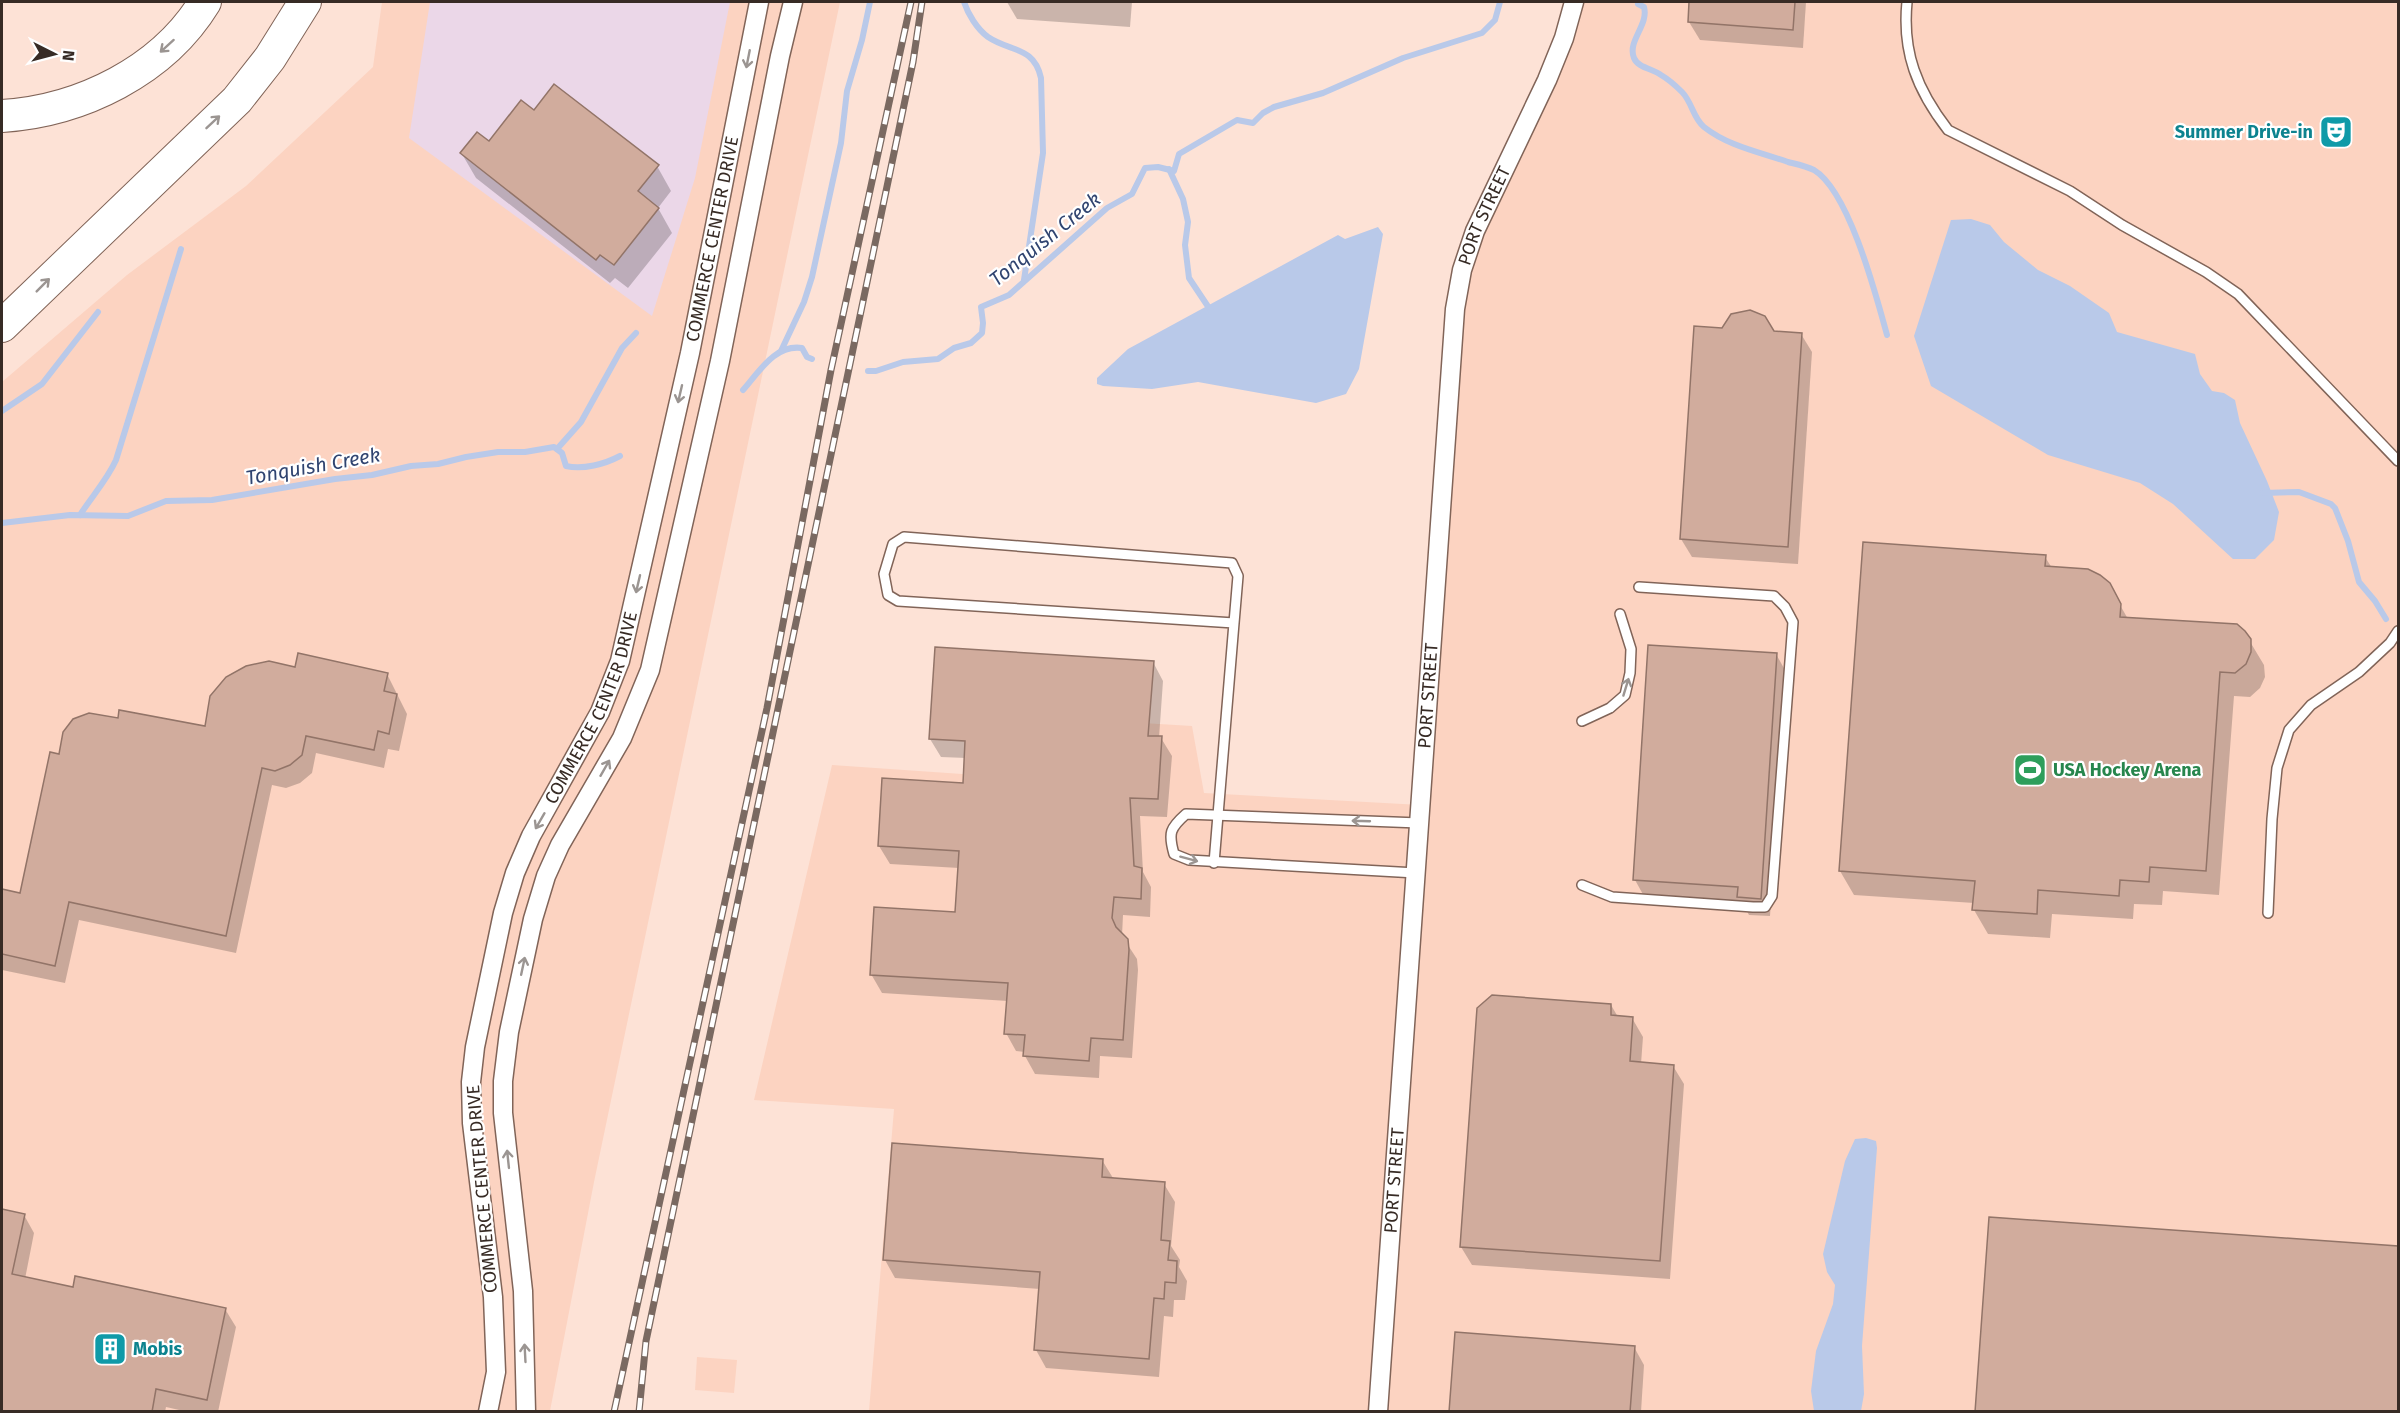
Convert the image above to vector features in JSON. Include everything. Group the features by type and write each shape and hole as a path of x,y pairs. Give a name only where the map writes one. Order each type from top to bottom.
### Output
{"highway":[{"path":"2,116 49,110 74,103 111,87 146,65 175,40 205,2"},
{"path":"2,326 237,99 270,58 305,2"}],"street":[{"name":"COMMERCE CENTER DRIVE","path":"488,1412 496,1372 493,1297 472,1123 471,1082 475,1047 503,913 515,873 531,836 600,712 620,661 690,353 759,2"},
{"name":"COMMERCE CENTER DRIVE","path":"526,1412 528,1402 523,1291 503,1113 503,1081 509,1032 533,919 546,876 560,846 617,748 650,670 720,360 792,2"},
{"name":"PORT STREET","path":"1378,1412 1455,309 1462,270 1474,231 1547,80 1564,38 1574,2"},
{"path":"690,353 720,360"}],"lane":[{"path":"1907,2 1908,56 1922,89 1935,113 1948,130 2070,191 2122,225 2206,272 2238,294 2398,461"},
{"path":"1215,863 1238,576 1232,563 904,537 893,544 884,574 888,595 898,601 1234,622"},
{"path":"1582,885 1612,897 1753,907 1765,907 1772,896 1793,622 1785,607 1774,596 1639,587"},
{"path":"1582,721 1610,708 1625,695 1630,673 1631,649 1620,614"},
{"path":"2268,913 2272,819 2277,768 2289,730 2311,705 2359,672 2390,643 2398,632"},
{"path":"1416,873 1189,860 1174,854 1170,838 1173,825 1186,814 1419,823"}],"shaded area":[{"path":"382,2 840,2 594,1182 550,1411 2,1411 2,382 127,275 246,186 373,67"},
{"path":"430,2 730,2 695,178 652,316 409,138"},
{"path":"1574,2 2398,2 2398,1411 869,1411 894,1109 754,1100 832,765 991,776 996,714 1192,726 1204,793 1421,805 1462,270"},
{"path":"697,1357 737,1360 734,1393 695,1390"}],"water":[{"path":"1971,219 1990,225 2004,242 2038,270 2070,286 2109,313 2117,332 2195,354 2200,374 2212,391 2224,393 2235,400 2240,423 2279,512 2274,540 2255,559 2233,559 2173,504 2140,483 2048,455 1931,386 1914,336 1951,220"},
{"path":"1378,227 1383,234 1359,369 1346,394 1316,403 1198,382 1152,389 1097,384 1097,378 1128,349 1338,235 1345,239"},
{"path":"1866,1138 1876,1141 1877,1148 1862,1346 1864,1394 1861,1411 1814,1411 1811,1391 1816,1351 1833,1304 1835,1285 1827,1272 1823,1254 1845,1161 1855,1139"}],"building":[{"path":"1689,2 1795,2 1793,30 1688,22"},
{"path":"554,84 659,165 638,191 659,208 614,265 600,255 596,260 460,153 477,132 489,141 521,100 534,110"},
{"path":"1750,310 1765,316 1774,331 1802,333 1788,547 1680,539 1694,326 1722,328 1731,314"},
{"name":"USA Hockey Arena","path":"1863,542 2046,555 2045,566 2088,569 2110,583 2121,604 2120,617 2237,624 2245,631 2251,639 2251,652 2246,664 2235,673 2220,672 2206,871 2150,867 2149,882 2120,880 2119,896 2038,890 2037,914 1972,910 1975,881 1839,871"},
{"path":"1648,645 1777,653 1761,899 1737,897 1738,887 1633,880"},
{"path":"935,647 1154,661 1148,736 1162,736 1158,799 1130,798 1134,866 1142,868 1141,899 1114,897 1112,918 1116,927 1128,939 1129,950 1123,1040 1091,1038 1089,1061 1023,1056 1025,1035 1004,1034 1008,983 870,975 874,907 955,912 959,851 878,846 882,778 963,783 965,741 929,739"},
{"path":"298,653 388,673 384,691 397,694 389,734 378,731 374,750 306,736 302,755 290,765 275,771 262,768 226,936 69,902 55,966 2,954 2,889 20,893 50,752 59,754 63,732 73,719 89,713 118,718 119,710 205,726 210,696 226,677 246,666 269,661 295,667"},
{"path":"1492,995 1611,1004 1611,1015 1633,1017 1630,1061 1674,1065 1660,1261 1460,1247 1477,1008"},
{"path":"892,1143 1103,1159 1102,1177 1165,1182 1161,1240 1170,1241 1168,1260 1177,1261 1176,1283 1165,1282 1164,1299 1154,1298 1149,1359 1034,1350 1040,1272 883,1260"},
{"name":"Mobis","path":"2,1209 25,1214 12,1274 73,1287 75,1276 226,1308 207,1400 156,1389 152,1412 2,1412"},
{"path":"1989,1217 2398,1246 2398,1412 1975,1412"},
{"path":"1455,1332 1635,1346 1630,1412 1449,1412"}],"waterway":[{"path":"781,351 804,302 812,277 841,143 847,91 870,2"},
{"path":"964,2 973,21 984,34 996,42 1027,55 1038,68 1041,78 1043,153 1024,280"},
{"name":"Tonquish Creek","path":"868,371 876,371 903,362 938,359 954,348 971,343 982,333 981,307 1009,295 1107,208 1132,194 1145,168 1158,167 1174,171 1179,154 1237,120 1253,123 1263,113 1274,107 1323,93 1403,58 1482,33 1495,20 1500,2"},
{"path":"1638,4 1644,7 1645,14 1633,45 1634,58 1639,64 1658,73 1682,92 1704,127 1733,144 1814,170 1827,181 1850,221 1876,295 1887,335"},
{"path":"1169,169 1183,199 1188,222 1185,245 1189,278 1211,311"},
{"path":"80,515 116,460 181,249"},
{"path":"2,411 42,384 98,312"},
{"path":"557,449 581,422 622,348 636,333"},
{"name":"Tonquish Creek","path":"743,390 768,361 784,350 802,348 807,357 812,359"},
{"name":"Tonquish Creek","path":"2,523 70,515 128,516 166,501 212,500 372,475 411,466 438,464 498,452 525,452 554,447 562,453 566,466 573,467 594,466 620,456"},
{"path":"2263,493 2299,492 2331,504 2335,508 2348,541 2359,582 2386,619"}],"railway":[{"path":"614,1412 767,708 831,370 911,2"},
{"path":"639,1412 646,1341 913,62 922,2"}],"place":[{"name":"Summer Drive-in","path":"2336,132"},
{"name":"USA Hockey Arena","path":"2030,770"},
{"name":"Mobis","path":"110,1349"}]}
